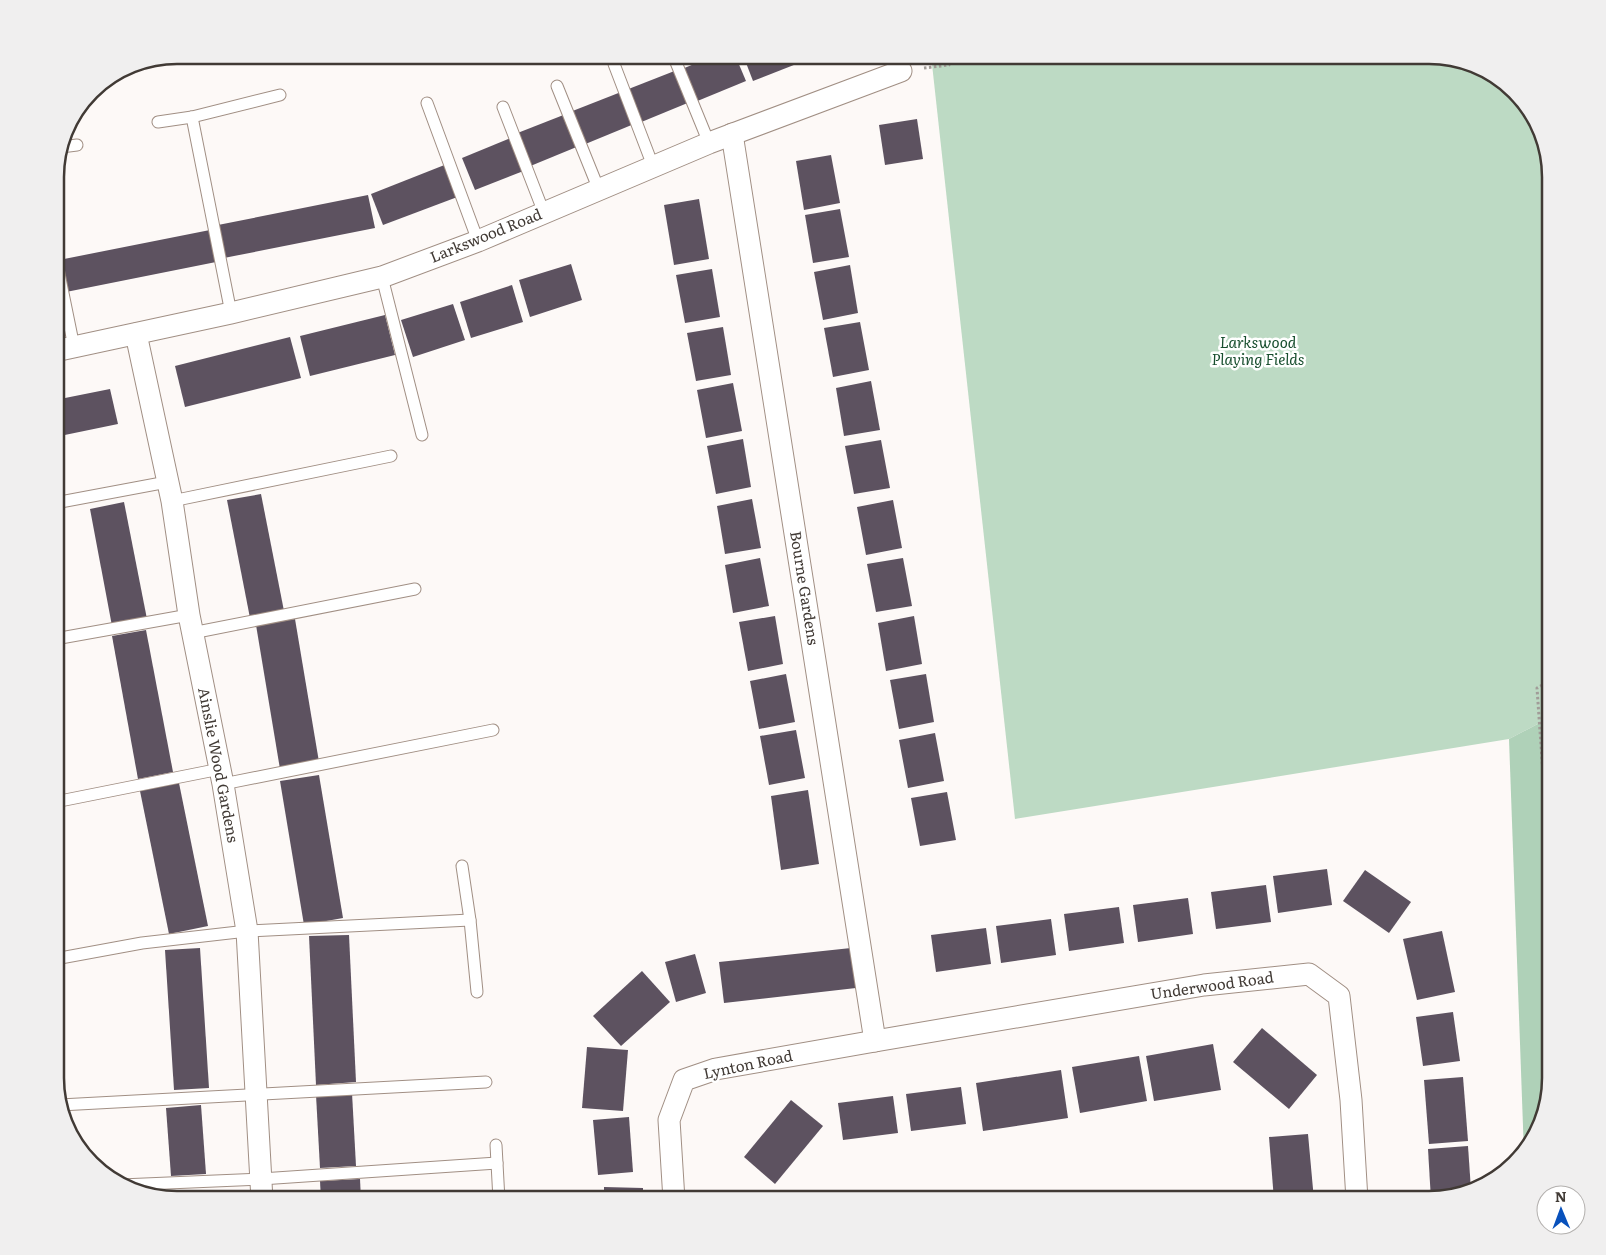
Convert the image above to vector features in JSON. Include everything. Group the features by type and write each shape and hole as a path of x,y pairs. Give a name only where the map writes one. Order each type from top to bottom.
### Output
{"street":[{"name":"Larkswood Road","path":"65,349 382,277 478,241 709,143 901,72"},
{"name":"Bourne Gardens","path":"732,134 876,1041"},
{"name":"Ainslie Wood Gardens","path":"136,334 169,491 191,624 221,776 247,931 262,1191"},
{"name":"Underwood Road","path":"876,1041 1204,985 1309,974 1339,996 1351,1100 1356,1191"},
{"name":"Lynton Road","path":"673,1191 669,1120 684,1080 716,1069 876,1041"}],"lane":[{"path":"614,64 653,166"},
{"path":"678,64 709,143"},
{"path":"557,86 599,190"},
{"path":"158,122 280,95"},
{"path":"427,103 478,241"},
{"path":"504,107 544,213"},
{"path":"192,116 230,313"},
{"path":"68,146 77,145"},
{"path":"382,277 422,435"},
{"path":"64,502 169,491 391,456"},
{"path":"64,638 191,624 415,589"},
{"path":"64,801 493,730"},
{"path":"462,866 470,920 477,992"},
{"path":"64,957 142,943 247,931 470,920"},
{"path":"67,1105 486,1082"},
{"path":"496,1144 499,1191"},
{"path":"134,1183 261,1178 497,1163"}],"path":[{"path":"901,72 949,64"},
{"path":"1542,685 1537,688 1542,760"}],"green space":[{"name":"Larkswood Playing Fields","path":"932,64 1437,64 1466,70 1492,83 1509,97 1527,120 1536,140 1542,169 1542,722 1509,739 1015,819"},
{"path":"1542,722 1542,1086 1534,1122 1524,1140 1509,739"}],"building":[{"path":"694,64 739,64 746,81 695,102 682,69"},
{"path":"746,64 796,64 753,81"},
{"path":"677,70 690,102 639,123 626,90"},
{"path":"621,92 634,124 583,145 570,112"},
{"path":"566,114 579,146 528,167 515,134"},
{"path":"917,119 923,159 885,165 879,125"},
{"path":"513,137 526,170 475,190 462,158"},
{"path":"831,155 840,203 804,210 796,161"},
{"path":"447,164 460,196 383,225 371,194"},
{"path":"368,195 375,228 224,258 218,225"},
{"path":"699,199 709,259 674,265 664,205"},
{"path":"840,209 849,257 813,263 805,215"},
{"path":"210,230 216,262 66,292 64,259"},
{"path":"571,264 582,300 530,317 519,280"},
{"path":"850,265 858,313 823,320 814,272"},
{"path":"712,269 720,317 685,323 676,275"},
{"path":"512,285 523,322 471,338 460,302"},
{"path":"453,304 465,340 413,357 401,320"},
{"path":"385,315 395,355 310,376 300,336"},
{"path":"860,322 869,370 833,377 824,328"},
{"path":"723,327 731,375 696,381 687,333"},
{"path":"290,337 301,378 185,407 175,366"},
{"path":"871,381 880,430 844,436 836,388"},
{"path":"733,383 742,431 706,438 697,390"},
{"path":"110,389 118,424 64,435 64,398"},
{"path":"743,439 751,487 716,494 707,446"},
{"path":"881,440 890,488 854,494 845,446"},
{"path":"261,494 284,611 250,618 227,500"},
{"path":"752,499 761,548 725,554 717,506"},
{"path":"893,500 902,548 866,555 857,507"},
{"path":"124,502 147,619 112,626 90,509"},
{"path":"760,558 769,606 733,613 725,565"},
{"path":"903,558 912,606 876,612 867,564"},
{"path":"775,616 783,664 748,671 739,622"},
{"path":"914,616 922,664 886,671 878,623"},
{"path":"295,619 319,762 280,769 256,625"},
{"path":"146,630 173,772 138,779 112,636"},
{"path":"786,674 795,722 759,729 750,681"},
{"path":"926,674 934,722 899,729 890,680"},
{"path":"796,730 805,778 769,785 760,736"},
{"path":"935,733 944,781 908,788 899,740"},
{"path":"319,775 343,918 304,925 280,781"},
{"path":"179,783 208,926 169,934 140,791"},
{"path":"808,790 819,864 781,870 771,796"},
{"path":"947,792 956,840 920,846 911,798"},
{"path":"1327,869 1332,905 1278,913 1273,876"},
{"path":"1365,870 1411,902 1389,933 1343,901"},
{"path":"1266,885 1271,922 1216,929 1211,892"},
{"path":"1188,898 1193,934 1138,942 1133,905"},
{"path":"1119,907 1124,943 1069,951 1064,914"},
{"path":"1051,919 1056,955 1001,963 996,926"},
{"path":"986,928 991,964 936,972 931,935"},
{"path":"1442,931 1455,992 1417,1000 1403,939"},
{"path":"349,935 356,1082 316,1085 309,936"},
{"path":"200,948 209,1088 174,1090 165,950"},
{"path":"851,948 856,988 724,1003 719,962"},
{"path":"695,954 706,993 676,1002 665,962"},
{"path":"642,971 670,1002 621,1046 593,1016"},
{"path":"1453,1012 1460,1061 1423,1066 1416,1017"},
{"path":"1262,1028 1317,1075 1289,1109 1233,1062"},
{"path":"1213,1044 1221,1090 1154,1101 1146,1056"},
{"path":"587,1047 628,1050 623,1111 582,1108"},
{"path":"1139,1056 1147,1101 1080,1113 1072,1067"},
{"path":"1061,1070 1068,1118 983,1131 976,1083"},
{"path":"1463,1077 1468,1141 1429,1144 1424,1080"},
{"path":"961,1087 966,1124 911,1131 906,1094"},
{"path":"352,1093 356,1166 320,1168 316,1095"},
{"path":"893,1096 898,1133 843,1140 838,1103"},
{"path":"791,1100 823,1126 775,1184 744,1157"},
{"path":"201,1105 206,1174 171,1176 166,1108"},
{"path":"629,1117 633,1172 598,1175 593,1120"},
{"path":"1308,1134 1313,1191 1273,1191 1269,1137"},
{"path":"1468,1146 1471,1183 1444,1190 1430,1191 1428,1149"},
{"path":"360,1179 361,1191 321,1191 320,1181"},
{"path":"604,1187 643,1188 643,1191 604,1191"}]}
